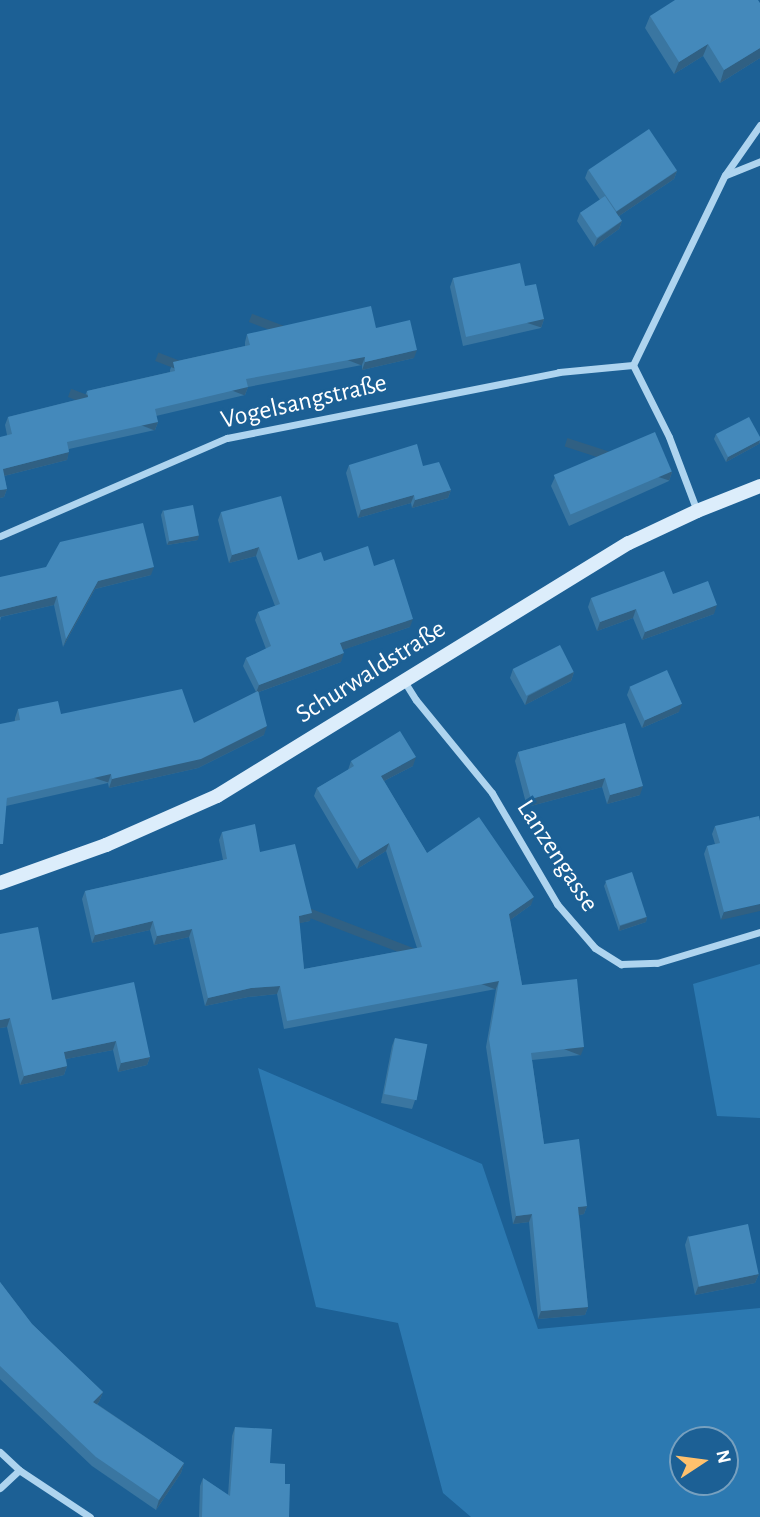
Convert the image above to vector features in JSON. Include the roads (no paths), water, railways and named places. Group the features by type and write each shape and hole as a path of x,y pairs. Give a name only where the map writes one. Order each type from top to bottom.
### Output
{"main road":[{"name":"Schurwaldstraße","path":"0,883 106,845 217,796 629,543 697,511 760,486"}],"street":[{"path":"697,511 669,437 633,365 725,175 760,125"},
{"path":"725,175 760,161"},
{"name":"Vogelsangstraße","path":"0,536 227,438 559,372 633,365"},
{"name":"Lanzengasse","path":"404,681 416,700 492,793 557,904 595,948 621,964 657,963 760,932"},
{"path":"0,1452 19,1470 90,1517"},
{"path":"0,1488 19,1470"}]}
